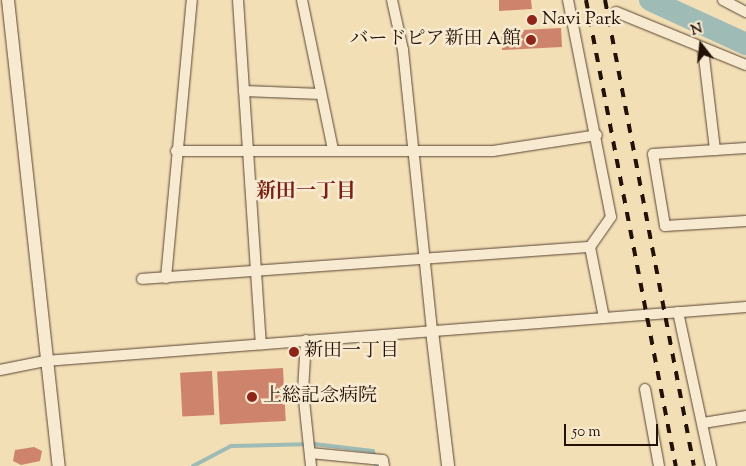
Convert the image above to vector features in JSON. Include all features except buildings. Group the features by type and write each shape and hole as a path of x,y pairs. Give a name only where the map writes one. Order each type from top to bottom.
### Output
{"street":[{"path":"8,0 45,360 58,466"},
{"path":"166,278 176,151 192,0"},
{"path":"238,0 261,344"},
{"path":"302,0 333,150"},
{"path":"392,0 404,50 432,331 448,466"},
{"path":"568,0 597,135 611,217 590,247 604,318"},
{"path":"723,0 746,12"},
{"path":"616,12 746,66"},
{"path":"703,49 715,150"},
{"path":"244,91 321,94"},
{"path":"176,151 413,149 493,151 597,135"},
{"path":"746,148 653,154 665,226 746,221"},
{"path":"142,279 257,273 590,247"},
{"path":"0,370 45,360 746,307"},
{"path":"678,312 711,466"},
{"path":"306,340 303,391 311,466"},
{"path":"645,388 656,466"},
{"path":"703,423 746,416"},
{"path":"310,452 365,458 383,463"}],"waterway":[{"path":"650,0 746,44"},
{"path":"193,466 231,446 314,444 373,451 376,466"}],"railway":[{"path":"586,0 676,466"},
{"path":"605,0 694,466"}],"place":[{"name":"Navi Park","path":"532,20"},
{"name":"バードピア新田 A館","path":"531,40"},
{"name":"新田一丁目","path":"294,352"},
{"name":"上総記念病院","path":"252,397"}],"district":[{"name":"新田一丁目","path":"306,192"}]}
